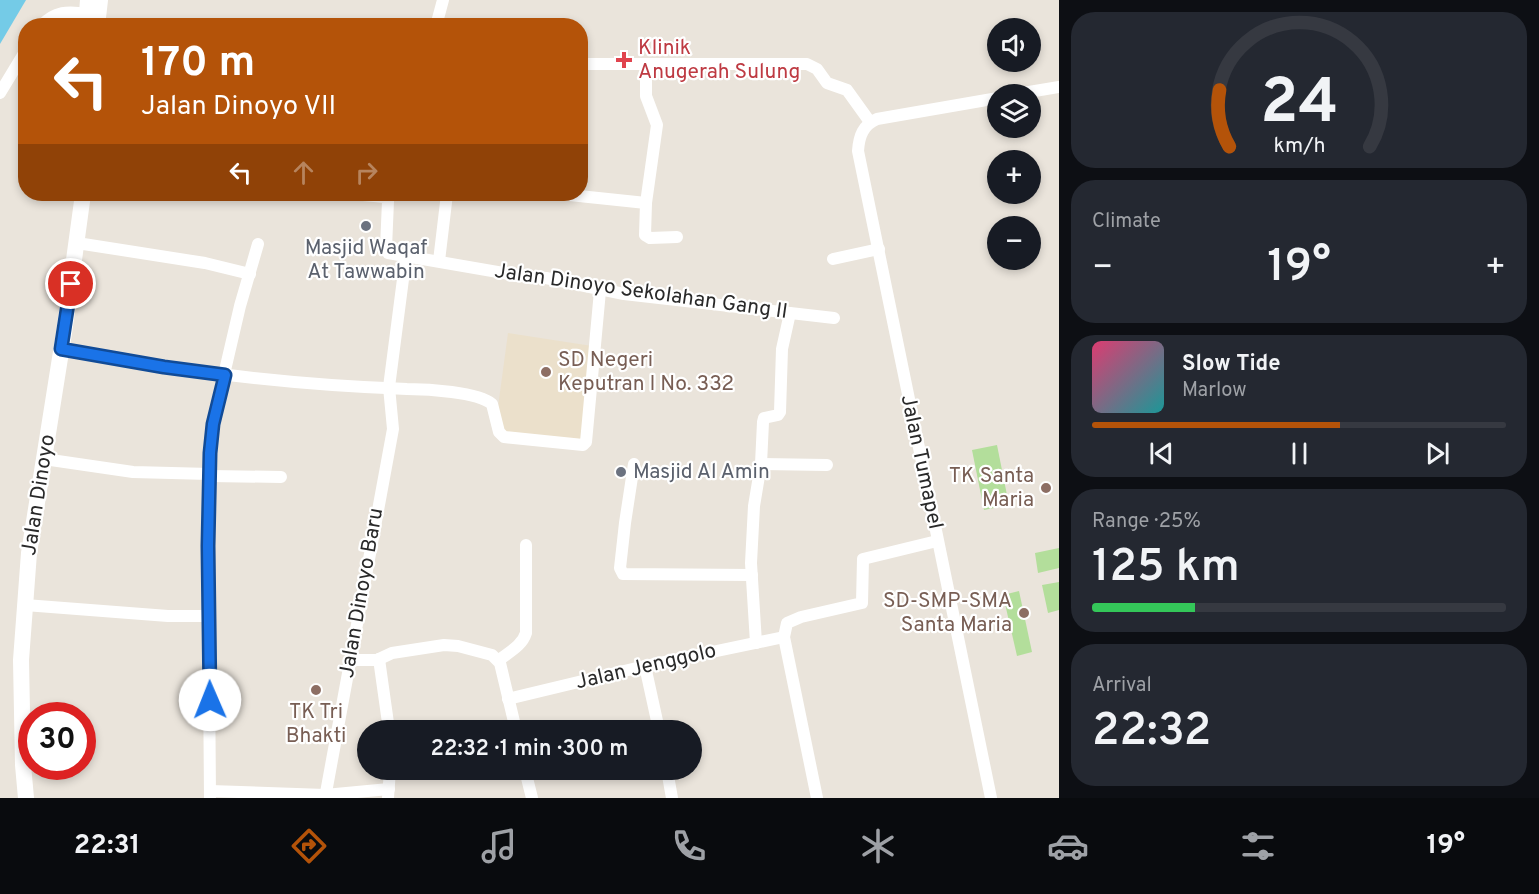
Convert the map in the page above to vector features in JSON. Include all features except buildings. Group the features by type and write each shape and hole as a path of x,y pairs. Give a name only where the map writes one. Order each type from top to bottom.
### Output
{"main road":[{"path":"89,16 100,0"},
{"name":"Jalan Dinoyo","path":"26,798 23,765 21,660 29,553 82,201"}],"street":[{"path":"438,18 443,0"},
{"path":"51,18 57,13 68,11 89,16"},
{"path":"0,93 18,63"},
{"path":"588,64 807,64 817,69 826,83 847,90 867,125 899,115 987,100"},
{"path":"646,65 646,96 657,125 646,203 645,232 647,237 677,237"},
{"path":"1041,90 1059,87"},
{"name":"Jalan Tumapel","path":"867,125 859,142 859,158 991,798"},
{"path":"588,197 646,203"},
{"path":"388,201 387,253 406,256"},
{"path":"444,262 447,201"},
{"path":"77,243 205,262 250,274"},
{"path":"258,244 240,306 213,424 208,616 210,794 325,797 388,793"},
{"path":"833,259 879,249"},
{"name":"Jalan Dinoyo Sekolahan Gang II","path":"406,256 521,276 546,278 600,291 834,318"},
{"name":"Jalan Dinoyo Baru","path":"325,797 393,429 388,387 406,256"},
{"path":"61,349 225,375 300,383 444,391 484,399 492,404 499,432 504,437 582,445 586,442 600,291"},
{"path":"756,642 752,575 754,506 761,464 764,418 778,415 780,412 782,349 790,314"},
{"path":"44,459 133,472 281,477"},
{"path":"634,464 620,568 623,574 752,575"},
{"path":"761,464 827,465"},
{"path":"817,798 784,637 787,623 862,603 863,559 937,541"},
{"path":"499,660 518,646 526,633 526,545"},
{"path":"25,605 168,616 208,616"},
{"name":"Jalan Jenggolo","path":"508,699 645,666 784,637"},
{"path":"350,660 379,659 392,653 444,645 492,655 499,660 513,720"},
{"path":"379,659 388,720"},
{"path":"645,666 656,720"},
{"path":"528,780 532,798"},
{"path":"669,780 672,798"}],"shaded area":[{"name":"SD Negeri Keputran I No. 332","path":"508,333 592,346 583,444 502,434 498,407"}],"green space":[{"path":"997,445 1009,505 984,510 972,450"},
{"path":"1059,548 1059,568 1038,573 1035,553"},
{"path":"1059,582 1059,610 1048,613 1042,585"},
{"path":"1019,591 1032,652 1017,656 1003,595"}],"water":[{"path":"0,0 26,0 0,44"}],"place":[{"name":"Klinik Anugerah Sulung","path":"624,60"},
{"name":"Masjid Waqaf At Tawwabin","path":"366,226"},
{"name":"SD Negeri Keputran I No. 332","path":"546,372"},
{"name":"Masjid Al Amin","path":"621,472"},
{"name":"TK Santa Maria","path":"1046,488"},
{"name":"SD-SMP-SMA Santa Maria","path":"1024,613"},
{"name":"TK Tri Bhakti","path":"316,690"}],"route":[{"path":"71,284 61,349 225,375 213,424 210,453 208,616 210,700"}]}
